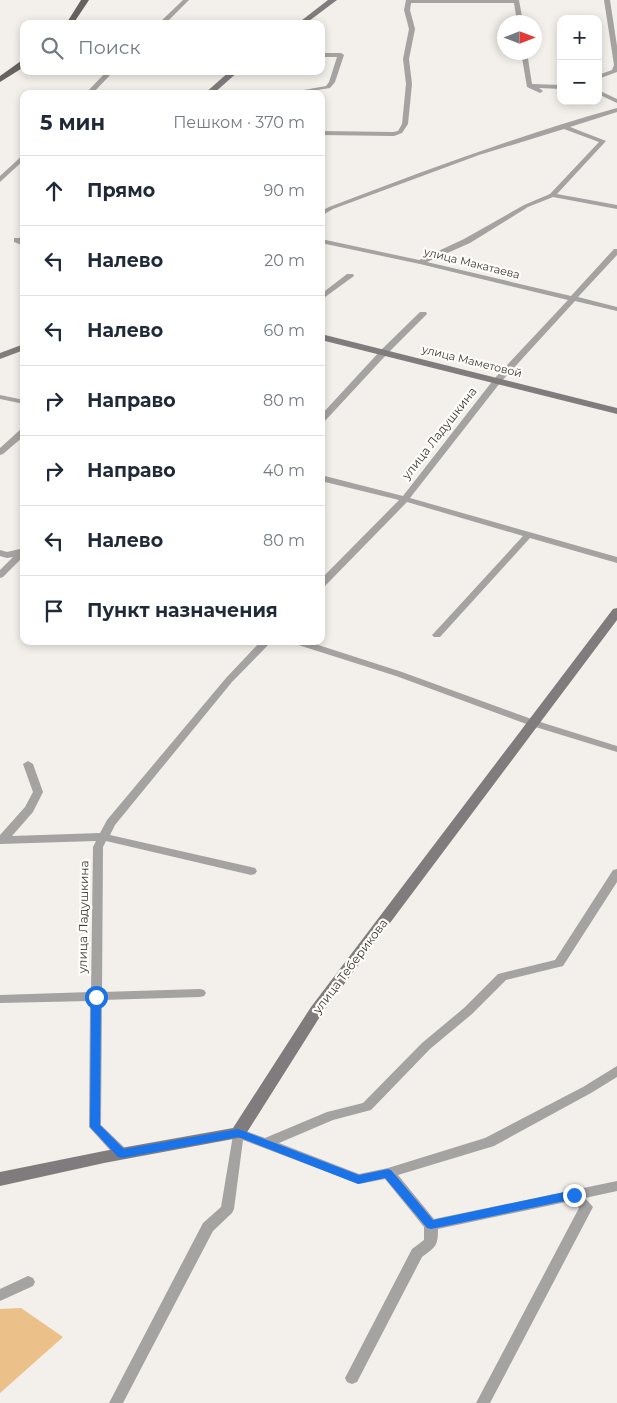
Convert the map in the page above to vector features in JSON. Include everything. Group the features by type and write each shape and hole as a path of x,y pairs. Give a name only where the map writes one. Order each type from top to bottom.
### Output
{"main road":[{"path":"72,20 85,0"},
{"path":"0,80 20,66"}],"street":[{"path":"165,20 186,0"},
{"path":"306,20 333,0"},
{"path":"325,133 394,134 400,132 404,124 409,84 406,60 412,29 407,10 409,0 516,1 519,15"},
{"path":"602,76 615,71 616,65 607,0"},
{"path":"609,17 617,17"},
{"path":"312,90 328,87 332,82 341,55 325,55"},
{"path":"525,60 529,86"},
{"path":"92,90 107,75"},
{"path":"213,90 231,75"},
{"path":"529,86 557,87"},
{"path":"529,86 540,91"},
{"path":"602,94 617,100"},
{"path":"325,212 477,154 617,110"},
{"path":"420,262 466,241 518,211 552,195 603,141 562,126"},
{"path":"0,180 20,160"},
{"path":"552,195 617,207"},
{"name":"улица Макатаева","path":"325,242 420,262 617,309"},
{"name":"улица Ладушкина","path":"325,581 405,499 498,380 617,251"},
{"path":"325,295 350,276"},
{"path":"325,416 384,352 423,314"},
{"name":"улица Маметовой","path":"325,338 617,411"},
{"path":"0,356 20,348"},
{"path":"0,398 20,401"},
{"path":"0,452 20,434"},
{"path":"325,479 405,499 617,560"},
{"path":"437,635 529,534"},
{"path":"0,553 7,555 20,553"},
{"path":"0,575 20,555"},
{"name":"улица Теберикова","path":"238,1133 316,1011 617,612"},
{"name":"улица Ладушкина","path":"122,1154 95,1127 98,848 111,823 229,680 263,645"},
{"path":"308,645 399,674 533,723 617,749"},
{"path":"1,840 29,809 38,792 28,764"},
{"path":"1,840 103,837 251,871"},
{"path":"267,1143 331,1116 367,1107 426,1046 468,1011 502,977 560,963 617,873"},
{"path":"0,999 200,993"},
{"path":"0,1179 238,1133 358,1179 388,1173 489,1142 587,1090 617,1071"},
{"path":"116,1403 208,1228 227,1209 238,1133"},
{"path":"352,1378 417,1253 431,1242 431,1224 388,1173"},
{"path":"431,1224 617,1186"},
{"path":"483,1403 586,1207 574,1195"},
{"path":"0,1295 28,1282"}],"shaded area":[{"path":"21,1308 63,1337 0,1393 0,1309"}],"route":[{"path":"96,997 95,1127 122,1154 238,1133 358,1179 388,1173 431,1224 574,1195"}]}
